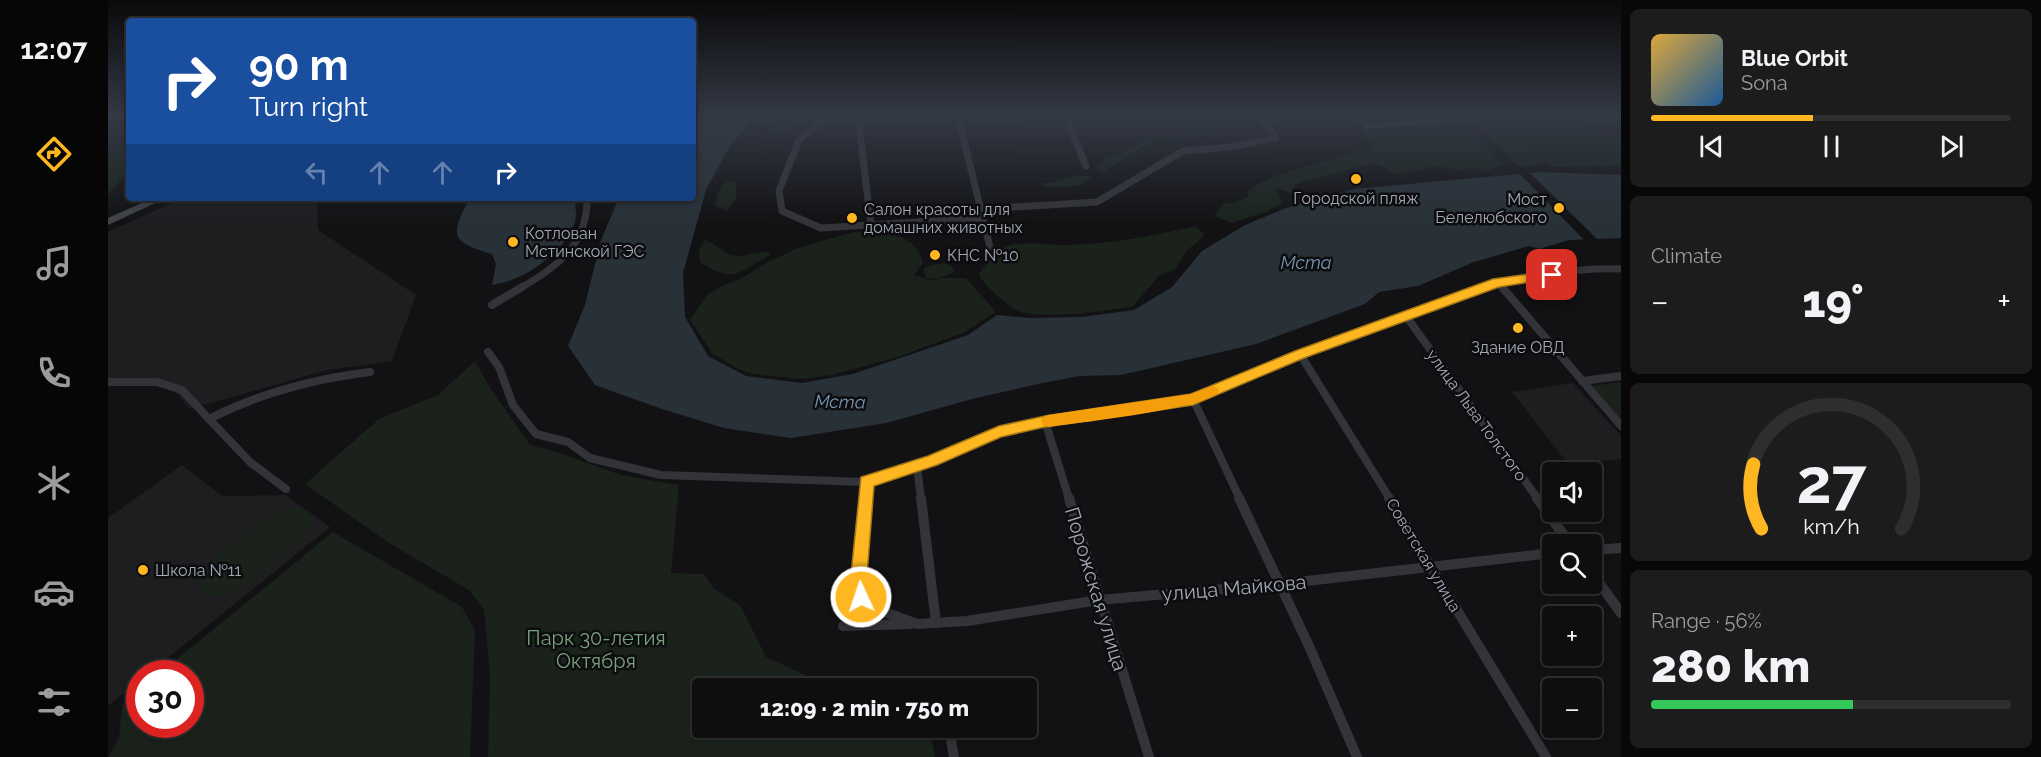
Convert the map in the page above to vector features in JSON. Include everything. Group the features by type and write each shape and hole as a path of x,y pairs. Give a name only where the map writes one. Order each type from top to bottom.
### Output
{"street":[{"path":"795,152 779,191 782,211 821,228 983,218"},
{"path":"862,152 871,225"},
{"path":"967,152 990,246"},
{"path":"1080,152 1086,166"},
{"path":"981,209 1097,202 1181,152"},
{"path":"108,222 154,201"},
{"path":"492,305 561,262 581,234 587,217 587,201"},
{"path":"488,351 499,367 513,405 537,434 568,442 590,458 661,475 866,482 917,466 999,432 1045,422 1193,399 1300,354 1497,282 1602,268 1617,269 1621,276"},
{"path":"1497,282 1621,426"},
{"name":"улица Льва Толстого","path":"1406,316 1563,534"},
{"name":"Советская улица","path":"1300,354 1432,566 1546,757"},
{"path":"209,418 227,409 300,385 338,375 370,372"},
{"path":"1582,381 1621,376"},
{"path":"108,382 157,382 182,390 250,462 286,489"},
{"path":"1193,399 1280,584 1357,757"},
{"name":"Порожская улица","path":"1045,422 1149,757"},
{"path":"917,466 936,623"},
{"name":"улица Майкова","path":"866,482 859,575 861,597 871,607 916,624"},
{"path":"1602,549 1621,548"},
{"name":"улица Майкова","path":"843,626 978,620 1099,600 1280,584 1542,554"},
{"path":"1602,587 1621,613"},
{"path":"951,738 954,757"}],"shaded area":[{"path":"176,201 317,201 318,230 416,295 392,361 328,370 189,409 170,384 108,380 108,232"},
{"path":"1573,383 1621,436 1621,459 1566,462 1512,392"},
{"path":"182,465 222,496 286,495 330,527 165,660 126,660 126,691 108,706 108,518"}],"green space":[{"path":"108,152 126,152 126,170 117,186 108,194"},
{"path":"1121,152 1134,152 1103,172 1095,168 1106,158"},
{"path":"1355,152 1492,152 1504,165 1485,172 1474,168 1459,170 1437,166 1397,174 1374,163 1303,182 1295,185 1291,193 1275,188 1283,203 1266,212 1232,223 1214,216 1223,204 1248,197 1247,192 1278,175"},
{"path":"1504,152 1621,152 1621,166 1551,167 1541,161 1542,164 1527,167 1516,165"},
{"path":"1078,175 1092,177 1079,186 1046,187 1042,183 1053,182"},
{"path":"727,181 736,182 736,199 727,211 715,206 720,189"},
{"path":"1195,226 1204,234 1199,241 1187,250 1175,269 1159,276 1133,306 1065,315 1025,313 999,298 979,275 993,257 1009,245 1099,243"},
{"path":"853,232 896,235 905,239 919,252 923,263 914,275 930,280 939,279 926,278 923,268 941,263 949,265 955,272 940,278 966,278 996,312 965,332 901,356 831,375 802,379 753,374 736,368 712,353 690,320 707,295 798,248"},
{"path":"705,239 730,255 742,256 767,251 770,255 736,274 721,273 700,262 699,251"},
{"name":"Парк 30-летия Октября","path":"475,361 490,388 530,445 557,452 621,475 679,485 671,573 704,574 714,589 740,605 766,657 811,678 692,678 692,738 932,738 935,757 488,757 490,676 484,610 469,590 389,543 305,484 379,419 438,395"},
{"path":"1621,382 1621,421 1591,386"},
{"path":"299,506 312,517 312,525 295,545 269,568 230,594 213,597 198,588 201,576 232,544 275,514"},
{"path":"333,532 462,607 475,630 470,757 108,757 119,739 122,705 126,701 126,738 204,738 204,660 176,660"}],"water":[{"name":"Мста","path":"696,152 726,152 706,190 683,273 685,317 708,356 746,376 802,383 853,374 968,335 997,315 1029,318 1082,317 1134,310 1172,287 1202,251 1245,225 1286,208 1354,189 1541,172 1621,175 1621,238 1569,240 1539,249 1529,246 1474,262 1418,286 1379,292 1365,304 1256,344 1121,375 1079,376 1038,384 972,399 886,423 791,438 724,428 595,385 568,346 585,305 601,240 618,201 696,201"},
{"name":"Котлован Мстинской ГЭС","path":"468,201 575,201 576,213 570,233 553,255 517,278 492,285 496,264 492,254 468,246 458,236 457,229"}],"pier":[{"name":"Мост Белелюбского","path":"1529,172 1598,240 1585,241 1519,173"}],"slow traffic":[{"path":"1048,421 1193,399 1212,391"}],"place":[{"name":"Городской пляж","path":"1356,179"},
{"name":"Мост Белелюбского","path":"1559,208"},
{"name":"Салон красоты для домашних животных","path":"852,218"},
{"name":"Котлован Мстинской ГЭС","path":"513,242"},
{"name":"КНС №10","path":"935,255"},
{"name":"Здание ОВД","path":"1518,328"},
{"name":"Школа №11","path":"143,570"}],"route":[{"path":"861,597 859,575 866,482 932,461 999,432 1045,422 1193,399 1300,354 1497,282 1552,275"}]}
